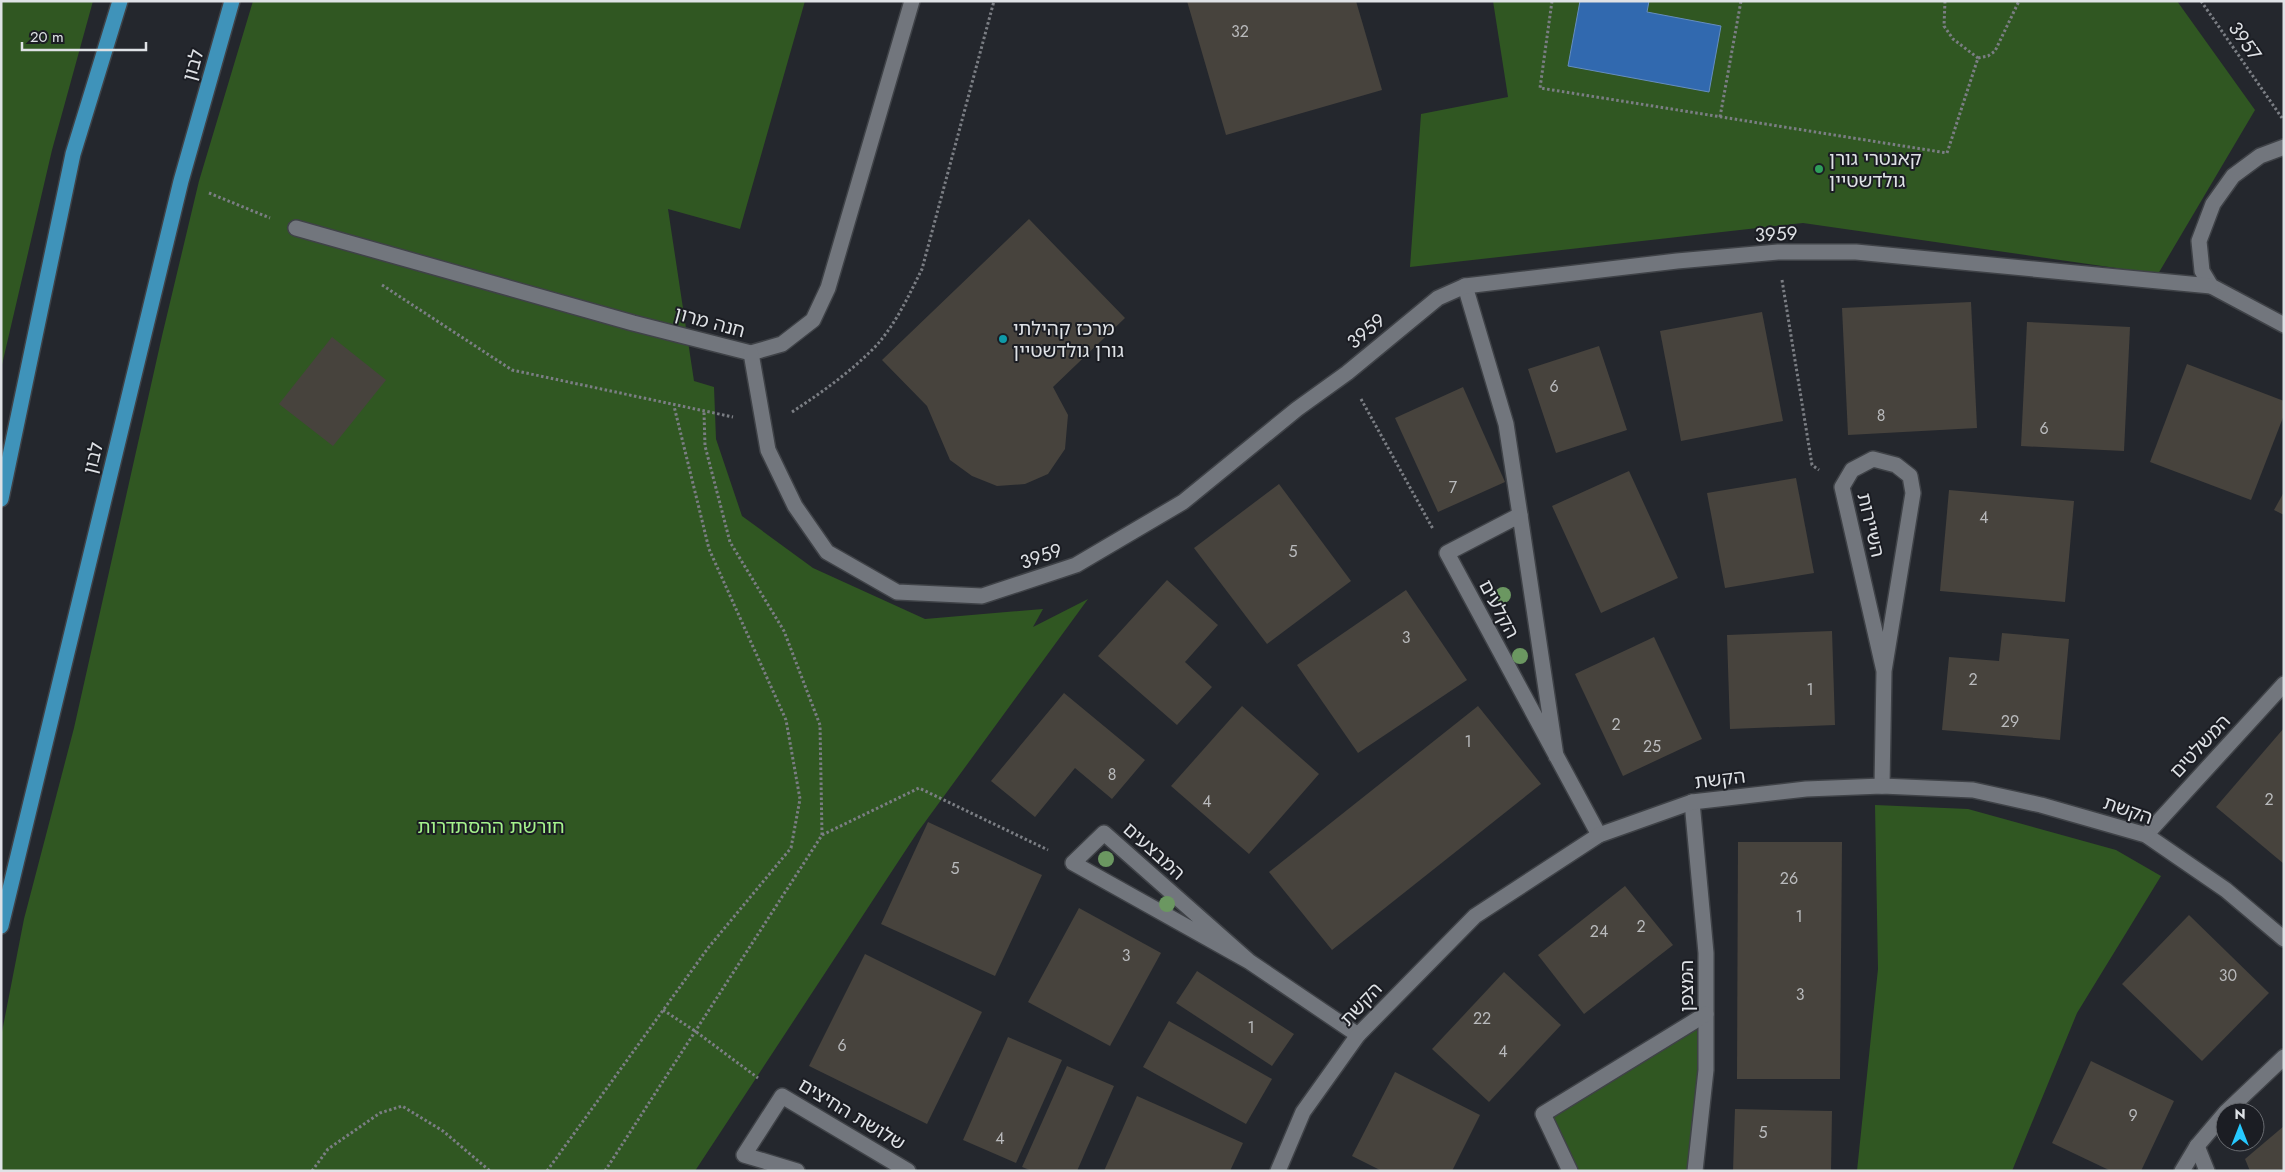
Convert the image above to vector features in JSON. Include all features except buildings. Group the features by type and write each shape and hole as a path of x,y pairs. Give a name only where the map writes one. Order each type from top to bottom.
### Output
{"main road":[{"path":"1,499 73,154 120,1"},
{"name":"לבון","path":"1,926 181,181 232,1"}],"street":[{"name":"חנה מרון","path":"296,228 633,323 751,353 782,344 814,320 828,288 912,1"},
{"path":"2284,147 2260,156 2233,176 2213,204 2199,241 2202,271 2211,286 2284,326"},
{"name":"3959","path":"751,353 768,450 795,506 827,552 897,592 982,596 1076,565 1183,502 1297,409 1347,373 1438,298 1465,286 1677,261 1778,252 1856,252 2211,286"},
{"name":"הקלעים","path":"1465,286 1506,424 1556,756"},
{"name":"השיירות","path":"1882,786 1884,671 1913,493 1910,476 1896,465 1873,459 1852,470 1842,487 1884,671"},
{"path":"1447,553 1520,515"},
{"name":"הקלעים","path":"1447,553 1599,835"},
{"name":"המשלטים","path":"2146,835 2284,684"},
{"name":"הקשת","path":"1278,1171 1303,1112 1358,1035 1475,916 1599,835 1692,802 1806,789 1882,786 1973,790 2041,805 2146,835 2226,890 2284,939"},
{"name":"המצפן","path":"1692,802 1706,953 1706,1070 1695,1171"},
{"name":"המבצעים","path":"1250,962 1104,833 1074,863 1250,962 1358,1035"},
{"path":"1570,1171 1543,1114 1706,1014"},
{"path":"2237,1102 2284,1057"},
{"name":"שלושת החיצים","path":"797,1171 744,1155 782,1096 908,1171"},
{"path":"2182,1171 2197,1146 2215,1126"},
{"path":"2197,1146 2207,1171"}],"path":[{"path":"379,283 512,370 674,406 763,423 787,415 830,387 875,346 904,306 922,269 994,1"},
{"path":"1552,1 1540,88 1947,153 1978,58"},
{"path":"1720,117 1741,1"},
{"path":"1945,1 1944,26 1954,39 1978,58 1988,56 1995,51 2019,1"},
{"name":"3957","path":"2202,1 2284,120"},
{"path":"181,181 296,228"},
{"path":"1778,252 1812,465 1842,487"},
{"path":"1347,373 1447,553"},
{"path":"547,1171 708,948 791,848 800,798 786,720 709,549 674,406"},
{"path":"704,412 705,446 730,542 784,630 820,726 822,835"},
{"path":"605,1171 822,835 919,788 1074,863"},
{"path":"663,1010 695,1031 782,1096"},
{"path":"312,1171 328,1149 380,1113 402,1106 443,1131 490,1171"}],"green space":[{"path":"1,1 93,1 52,150 1,369"},
{"name":"חורשת ההסתדרות","path":"253,1 805,1 740,229 668,209 694,381 714,387 716,439 742,516 813,568 925,619 1043,609 1033,627 1088,599 917,833 695,1171 1,1171 1,1037 24,919 74,728 162,336 199,181"},
{"name":"קאנטרי גורן גולדשטיין","path":"1493,1 2177,1 2255,110 2158,274 1803,223 1410,267 1421,114 1508,97"},
{"path":"1875,805 1968,809 2116,850 2161,876 2077,1013 2012,1171 1857,1171 1878,969"},
{"path":"1706,1014 1695,1171 1570,1171 1543,1114"}],"water":[{"path":"1580,1 1649,1 1647,12 1721,26 1709,92 1568,66"}],"place":[{"name":"קאנטרי גורן גולדשטיין","path":"1819,169"},
{"name":"מרכז קהילתי גורן גולדשטיין","path":"1003,339"}]}
